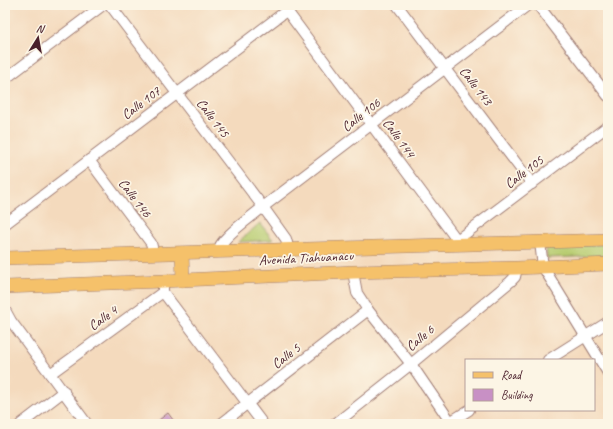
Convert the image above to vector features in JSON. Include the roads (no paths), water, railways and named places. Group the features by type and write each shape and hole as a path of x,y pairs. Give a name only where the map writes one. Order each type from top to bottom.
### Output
{"main road":[{"name":"Avenida Tiahuanacu","path":"5,258 289,250 457,242 608,240"},
{"path":"182,253 183,280"},
{"name":"Avenida Tiahuanacu","path":"5,287 163,287 183,280 353,272 608,264"}],"street":[{"path":"5,80 103,5"},
{"name":"Calle 145","path":"110,5 263,207 286,239 289,250"},
{"name":"Calle 143","path":"397,5 532,184"},
{"name":"Calle 106","path":"218,252 219,245 225,238 263,207 528,5"},
{"path":"538,5 608,96"},
{"name":"Calle 107","path":"5,224 290,8"},
{"name":"Calle 144","path":"290,8 457,242"},
{"name":"Calle 105","path":"457,242 608,126"},
{"name":"Calle 146","path":"89,160 151,243 154,254"},
{"path":"540,242 543,267 608,373"},
{"name":"Calle 6","path":"335,424 411,364 510,282 515,277 517,268"},
{"path":"353,272 357,293 368,310 411,364 451,423 468,411"},
{"path":"163,287 263,424"},
{"name":"Calle 4","path":"50,374 163,287"},
{"path":"5,310 8,323 64,391 87,424"},
{"name":"Calle 5","path":"221,424 368,310"},
{"path":"550,359 608,322"},
{"path":"21,424 64,391"}]}
